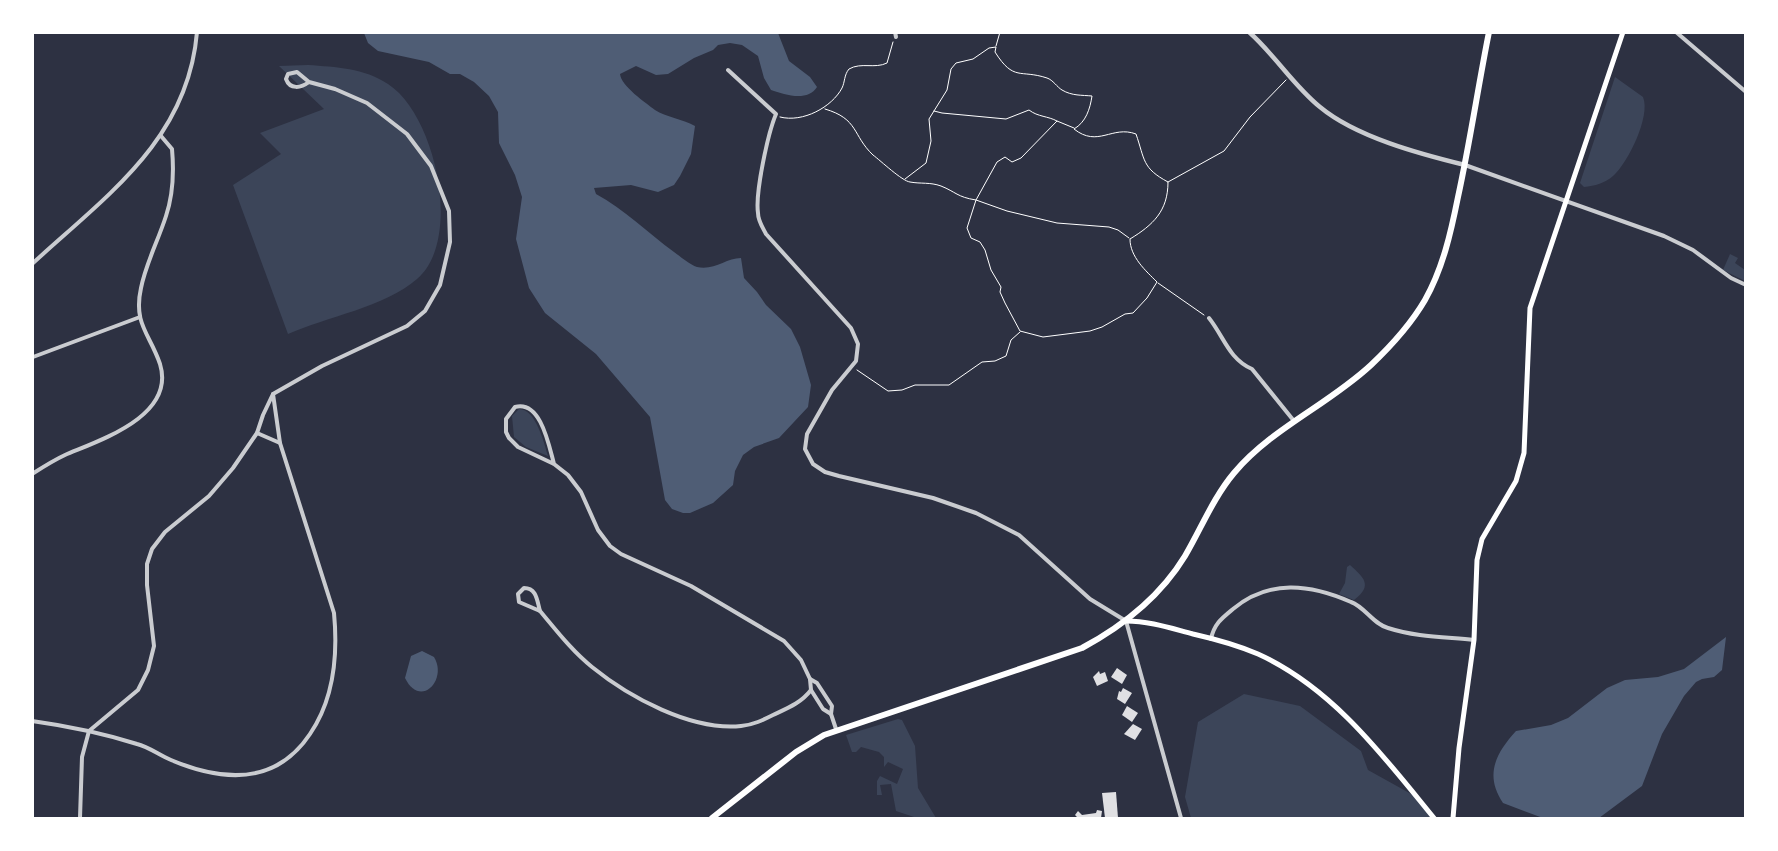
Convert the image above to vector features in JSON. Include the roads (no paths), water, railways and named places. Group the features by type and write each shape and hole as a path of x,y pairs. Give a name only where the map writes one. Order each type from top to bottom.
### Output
{"highway":[{"path":"712,818 796,752 836,730 997,678 1082,648 1113,632 1149,602 1184,558 1214,503 1233,474 1272,436 1347,386 1371,365 1399,337 1425,300 1436,277 1450,237 1489,32"}],"main road":[{"path":"1453,818 1459,748 1474,640 1476,571 1479,550 1488,528 1516,481 1523,456 1530,308 1624,32"},
{"path":"1126,621 1145,621 1211,638 1251,651 1268,659 1318,693 1372,742 1434,818"}],"street":[{"path":"32,264 116,188 161,136 187,83 192,67 197,32"},
{"path":"1248,32 1320,108 1342,122 1391,142 1465,165 1676,241 1693,250 1735,280 1746,285"},
{"path":"1676,32 1746,92"},
{"path":"728,70 776,114 770,128 758,201 760,222 766,234 851,328 858,344 853,367 832,390 807,434 805,449 813,464 826,472 839,476 933,498 976,513 1019,536 1090,599 1126,621 1181,818"},
{"path":"80,818 82,758 89,731 138,690 148,670 154,646 147,584 147,564 152,549 165,532 209,496 233,468 258,433 263,415 273,394 322,366 407,326 425,311 440,285 450,242 449,212 431,166 416,144 366,103 335,89 309,82 297,72 288,74 286,79 288,84 295,87 302,87 309,82"},
{"path":"32,474 64,455 122,430 149,408 158,395 162,382 160,364 140,317 139,298 145,273 166,216 172,192 172,149 161,136"},
{"path":"33,356 140,317"},
{"path":"1209,318 1217,328 1228,350 1241,364 1252,368 1294,421"},
{"path":"32,721 89,731 139,744 171,760 211,773 234,775 263,772 281,764 300,749 316,724 331,685 337,643 334,613 280,443 273,394"},
{"path":"554,464 549,446 534,412 524,406 514,407 506,419 506,432 509,438 523,450 554,464 578,488 598,530 616,551 691,586 784,641 801,660 810,679 811,690 823,709 830,714 836,730"},
{"path":"258,433 280,443"},
{"path":"1211,638 1217,623 1240,603 1264,590 1286,586 1323,592 1352,602 1384,627 1404,633 1474,640"},
{"path":"540,611 519,602 517,597 519,591 528,588 533,590 540,611 580,656 615,684 652,705 696,722 728,727 758,722 801,701 811,690"},
{"path":"810,679 817,683 832,706 830,714"}]}
